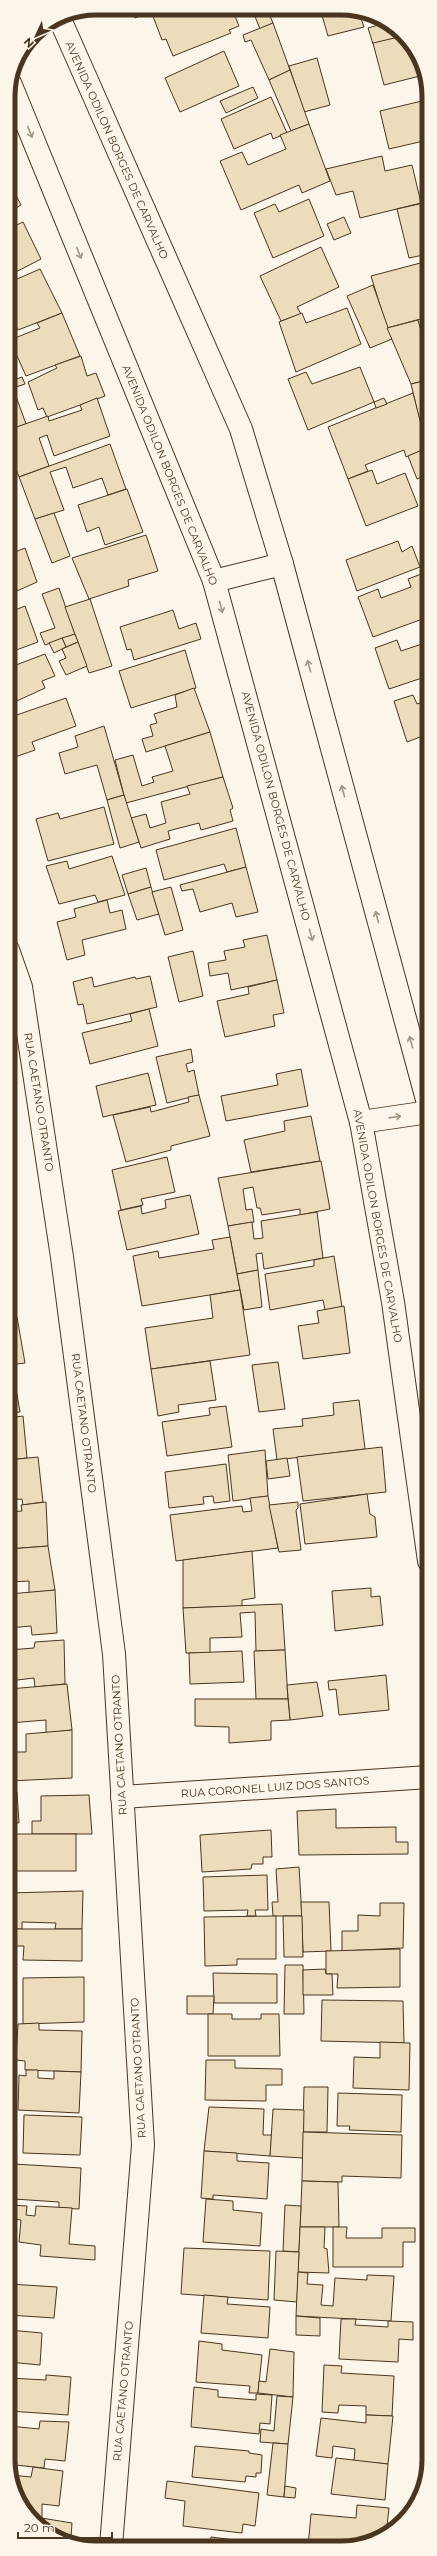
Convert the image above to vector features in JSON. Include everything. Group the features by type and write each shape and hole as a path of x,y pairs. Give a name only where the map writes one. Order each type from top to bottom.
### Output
{"street":[{"name":"AVENIDA ODILON BORGES DE CARVALHO","path":"62,23 241,429 282,564 422,1081"},
{"name":"AVENIDA ODILON BORGES DE CARVALHO","path":"15,95 214,581 362,1122 393,1302 422,1511"},
{"path":"214,581 282,564"},
{"name":"RUA CAETANO OTRANTO","path":"15,970 21,987 64,1272 114,1654 142,2145 111,2541"},
{"path":"362,1122 422,1113"},
{"name":"RUA CORONEL LUIZ DOS SANTOS","path":"122,1797 422,1777"}],"building":[{"path":"134,15 142,15 135,18"},
{"path":"153,15 234,15 239,26 229,30 231,33 173,56 166,39 162,40"},
{"path":"254,15 270,15 273,23 260,29"},
{"path":"322,15 341,15 361,18 364,27 328,36"},
{"path":"273,23 290,70 269,80 251,40 245,42 243,35"},
{"path":"379,25 397,38 373,44 368,28"},
{"path":"397,38 414,60 419,76 384,85 373,43"},
{"path":"224,51 239,86 180,112 165,78"},
{"path":"317,58 330,105 304,112 289,66"},
{"path":"290,70 309,124 291,131 269,80"},
{"path":"253,87 258,98 226,113 220,101"},
{"path":"271,97 287,133 273,139 271,133 234,149 221,119"},
{"path":"422,101 422,141 389,149 380,111"},
{"path":"309,124 330,181 302,193 299,185 241,210 220,161 242,152 248,165 286,149 280,135"},
{"path":"382,156 385,171 412,165 421,203 360,218 353,191 336,195 326,169"},
{"path":"15,193 21,205 15,209"},
{"path":"309,199 324,236 273,258 254,213 275,204 279,212"},
{"path":"422,203 422,255 409,258 397,209"},
{"path":"344,217 351,233 334,240 327,224"},
{"path":"23,222 41,259 15,272 15,226"},
{"path":"321,247 339,287 297,307 301,314 281,321 260,276"},
{"path":"422,263 422,319 387,328 371,276"},
{"path":"40,269 62,313 18,330 15,324 15,280"},
{"path":"373,285 392,339 370,348 347,296"},
{"path":"347,308 361,344 296,372 279,322 302,313 306,323"},
{"path":"62,313 80,356 26,376 15,351 15,338 40,328 37,323"},
{"path":"418,320 422,334 422,381 411,384 387,328"},
{"path":"81,356 87,376 96,373 105,396 47,417 43,408 38,410 28,382 57,368 55,365"},
{"path":"360,367 374,402 308,430 288,379 306,372 312,384"},
{"path":"22,377 25,384 15,387 15,380"},
{"path":"422,381 422,431 411,384"},
{"path":"413,393 422,428 422,450 406,457 404,450 365,465 368,471 348,479 328,427"},
{"path":"15,394 26,424 15,428"},
{"path":"97,398 110,436 54,456 47,435 39,438 49,466 19,477 15,466 15,428 48,416 49,421 82,410 80,405"},
{"path":"384,398 387,404 376,408 374,402"},
{"path":"110,444 126,489 108,495 102,478 73,488 66,467 50,472 64,510 35,519 19,477"},
{"path":"422,450 422,477 417,479 408,456"},
{"path":"372,470 377,484 405,473 418,506 366,526 348,479"},
{"path":"127,489 143,532 105,545 99,527 87,532 78,505"},
{"path":"54,513 70,556 52,563 35,519"},
{"path":"146,535 158,571 128,580 129,586 89,599 72,558"},
{"path":"398,541 402,552 412,546 420,567 357,591 346,560"},
{"path":"25,548 37,582 15,592 15,552"},
{"path":"422,574 422,619 373,637 358,597 378,589 381,598 411,587 408,579"},
{"path":"59,588 75,634 45,645 40,633 55,628 42,594"},
{"path":"90,599 112,666 89,673 65,607"},
{"path":"25,606 38,642 15,650 15,610"},
{"path":"173,610 179,629 196,623 201,639 134,660 131,649 127,650 120,627"},
{"path":"75,634 78,642 66,647 62,638"},
{"path":"62,638 66,647 54,653 49,643"},
{"path":"397,640 401,651 422,644 422,678 389,689 375,648"},
{"path":"78,642 87,666 66,675 59,661 66,658 62,649"},
{"path":"185,650 196,688 131,708 119,671"},
{"path":"45,654 55,676 42,681 45,688 15,702 15,665"},
{"path":"194,688 210,732 146,752 142,739 153,736 150,725 157,723 154,714 177,707 175,695"},
{"path":"413,695 417,704 422,702 422,736 407,742 394,701"},
{"path":"66,698 76,726 32,742 35,750 15,757 15,716"},
{"path":"104,726 124,795 107,800 97,765 65,774 59,753 78,747 75,736"},
{"path":"210,732 223,777 126,803 115,760 133,755 142,786 154,782 152,777 173,771 165,746"},
{"path":"223,777 233,808 230,810 233,821 201,830 199,823 168,831 170,839 141,848 131,818 146,814 150,828 166,823 161,802 190,794 187,786"},
{"path":"124,795 139,842 120,848 107,800"},
{"path":"104,807 114,844 48,861 36,819 58,813 60,819"},
{"path":"236,828 246,867 227,872 224,864 164,880 156,850"},
{"path":"112,856 125,895 98,902 95,895 59,904 46,866 67,861 69,869"},
{"path":"246,867 258,912 236,917 232,903 200,912 193,889 182,891 180,885"},
{"path":"146,868 151,887 128,894 122,875"},
{"path":"151,887 159,914 137,920 128,894"},
{"path":"171,887 183,930 165,935 152,892"},
{"path":"107,900 110,913 122,910 126,929 82,940 85,955 67,960 57,922 76,917 74,909"},
{"path":"267,935 277,980 231,990 228,973 210,976 208,963 226,960 224,951 245,947 243,940"},
{"path":"193,951 203,996 179,1002 168,957"},
{"path":"150,976 157,1007 87,1024 83,1004 78,1005 73,982 92,977 94,987 135,977 136,979"},
{"path":"277,980 284,1013 273,1015 275,1026 225,1037 217,1001 249,994 248,987"},
{"path":"149,1009 158,1046 90,1064 82,1033 132,1021 130,1014"},
{"path":"191,1049 193,1062 186,1064 188,1072 194,1070 199,1095 167,1103 156,1057"},
{"path":"301,1069 308,1106 226,1121 221,1096 278,1085 276,1074"},
{"path":"148,1073 156,1105 103,1117 96,1086"},
{"path":"199,1095 210,1136 171,1146 171,1150 126,1162 113,1115 150,1107 151,1112 189,1102 188,1097"},
{"path":"311,1116 320,1161 251,1172 244,1140 285,1131 284,1121"},
{"path":"167,1157 175,1192 141,1199 143,1205 121,1210 112,1170"},
{"path":"321,1161 330,1209 300,1215 300,1209 262,1215 260,1208 257,1208 253,1187 243,1189 246,1210 252,1209 254,1222 228,1226 218,1178"},
{"path":"190,1195 199,1234 127,1250 118,1211 141,1206 142,1214 166,1208 165,1200"},
{"path":"317,1212 323,1258 264,1269 262,1253 256,1254 258,1270 237,1274 228,1226 252,1222 254,1239 263,1238 261,1221"},
{"path":"230,1237 240,1290 142,1306 133,1256 158,1251 159,1258 214,1249 212,1240"},
{"path":"334,1256 342,1307 325,1310 323,1300 270,1310 265,1274 314,1266 314,1260"},
{"path":"258,1270 262,1307 244,1310 237,1274"},
{"path":"240,1290 250,1355 151,1369 145,1328 213,1318 210,1295"},
{"path":"344,1306 350,1353 303,1359 298,1326 319,1323 317,1311"},
{"path":"15,1317 17,1317 25,1363 15,1364"},
{"path":"210,1361 216,1400 178,1405 179,1412 158,1416 151,1369"},
{"path":"278,1362 285,1409 259,1412 252,1365"},
{"path":"15,1383 20,1412 15,1412"},
{"path":"359,1400 365,1449 277,1460 273,1429 303,1426 302,1419 334,1415 333,1403"},
{"path":"226,1406 232,1447 167,1456 162,1422 210,1415 209,1408"},
{"path":"23,1416 27,1458 15,1459 15,1417"},
{"path":"382,1447 386,1492 303,1501 297,1457"},
{"path":"265,1450 268,1496 233,1501 228,1455"},
{"path":"38,1457 43,1502 23,1505 22,1499 15,1500 15,1459"},
{"path":"287,1458 290,1476 268,1479 266,1461"},
{"path":"226,1464 230,1501 214,1503 213,1496 203,1497 204,1504 169,1508 165,1472"},
{"path":"367,1494 370,1514 375,1517 377,1537 305,1544 300,1504"},
{"path":"268,1496 278,1548 176,1561 170,1515 242,1506 243,1512 252,1511 250,1498"},
{"path":"46,1502 48,1546 15,1549 15,1512 22,1511 21,1505"},
{"path":"298,1502 298,1508 296,1510 301,1550 279,1552 269,1505"},
{"path":"48,1546 55,1590 29,1593 29,1581 15,1582 15,1549"},
{"path":"252,1551 255,1598 242,1600 242,1606 183,1608 183,1560"},
{"path":"371,1588 371,1597 380,1596 383,1625 335,1631 332,1591"},
{"path":"55,1590 57,1633 32,1635 31,1626 15,1627 15,1593"},
{"path":"282,1604 285,1650 256,1651 255,1612 240,1613 242,1637 210,1638 210,1653 186,1653 183,1608"},
{"path":"64,1640 65,1684 35,1687 34,1678 15,1680 15,1650 34,1648 35,1642"},
{"path":"285,1650 288,1699 256,1699 254,1651"},
{"path":"242,1651 244,1682 190,1684 189,1653"},
{"path":"386,1675 389,1710 339,1715 336,1689 329,1690 328,1681"},
{"path":"317,1682 323,1716 290,1720 287,1685"},
{"path":"67,1684 72,1730 46,1733 46,1720 15,1723 15,1688"},
{"path":"195,1699 288,1699 290,1720 271,1721 271,1740 229,1743 229,1727 195,1726"},
{"path":"72,1730 72,1778 15,1781 15,1752 26,1752 26,1734"},
{"path":"15,1792 17,1792 19,1823 15,1823"},
{"path":"89,1795 92,1834 32,1834 32,1821 41,1821 41,1796"},
{"path":"336,1809 336,1828 396,1827 396,1842 408,1842 408,1854 299,1855 297,1811"},
{"path":"271,1830 272,1857 263,1857 263,1864 252,1864 251,1869 202,1872 200,1835"},
{"path":"15,1834 76,1834 76,1871 15,1871"},
{"path":"299,1867 302,1916 273,1916 272,1902 278,1902 276,1869"},
{"path":"267,1875 268,1910 255,1910 256,1916 247,1916 248,1910 204,1911 203,1877"},
{"path":"83,1891 82,1929 55,1929 56,1923 22,1922 22,1929 15,1929 15,1893"},
{"path":"301,1902 329,1902 331,1951 303,1952"},
{"path":"380,1903 404,1903 403,1948 342,1951 342,1931 358,1931 358,1915 380,1916"},
{"path":"276,1916 276,1959 237,1959 237,1965 205,1966 204,1917"},
{"path":"283,1916 302,1916 303,1957 284,1957"},
{"path":"15,1929 82,1929 82,1961 23,1960 24,1946 15,1946"},
{"path":"400,1949 400,1987 337,1988 338,1974 326,1974 326,1951"},
{"path":"285,1965 303,1965 304,2014 284,2014"},
{"path":"325,1969 326,1974 332,1974 333,1995 303,1995 303,1970"},
{"path":"213,1973 277,1974 277,2003 214,2003"},
{"path":"84,1977 84,2022 23,2024 23,1978"},
{"path":"187,1996 214,1996 213,2014 187,2014"},
{"path":"322,2000 403,2001 404,2043 321,2041"},
{"path":"208,2014 232,2014 232,2019 261,2019 261,2014 279,2014 280,2056 208,2056"},
{"path":"39,2023 39,2030 82,2031 81,2072 25,2070 25,2061 16,2060 18,2024"},
{"path":"380,2042 410,2043 409,2090 353,2088 354,2057 380,2058"},
{"path":"206,2060 235,2060 235,2068 282,2069 282,2085 266,2085 266,2101 205,2100"},
{"path":"26,2070 38,2070 38,2078 54,2079 54,2071 81,2072 79,2113 18,2110 19,2075 26,2076"},
{"path":"304,2087 328,2087 327,2132 303,2132"},
{"path":"338,2093 402,2095 401,2132 349,2130 350,2126 337,2126"},
{"path":"209,2107 264,2109 263,2135 272,2135 270,2156 204,2151"},
{"path":"273,2109 304,2110 303,2158 270,2156"},
{"path":"24,2115 82,2117 80,2155 23,2153"},
{"path":"303,2132 402,2135 401,2178 342,2176 342,2182 302,2181"},
{"path":"204,2151 237,2153 237,2161 269,2163 267,2199 213,2195 213,2199 201,2198"},
{"path":"15,2164 81,2168 79,2209 59,2208 59,2202 15,2199"},
{"path":"302,2181 338,2182 339,2227 300,2227"},
{"path":"206,2199 233,2201 233,2210 262,2213 260,2246 203,2242"},
{"path":"15,2205 27,2206 26,2215 35,2216 36,2206 72,2208 69,2244 95,2246 95,2260 40,2256 41,2245 19,2242 21,2220 15,2220"},
{"path":"285,2205 301,2206 299,2252 283,2251"},
{"path":"300,2227 325,2227 324,2248 327,2249 329,2273 298,2272"},
{"path":"333,2227 347,2227 346,2238 382,2238 382,2228 415,2228 415,2242 403,2242 403,2267 333,2267"},
{"path":"184,2248 270,2251 268,2300 181,2294"},
{"path":"276,2251 299,2252 297,2302 274,2300"},
{"path":"298,2272 308,2273 307,2284 323,2285 321,2305 333,2306 335,2278 367,2280 367,2275 394,2276 391,2321 296,2316"},
{"path":"15,2284 57,2287 54,2318 15,2315"},
{"path":"204,2295 228,2297 227,2304 270,2307 268,2338 201,2333"},
{"path":"296,2316 320,2318 320,2336 296,2335"},
{"path":"341,2319 356,2319 355,2325 388,2327 388,2321 413,2322 413,2340 399,2339 398,2362 339,2359"},
{"path":"15,2331 42,2333 40,2365 15,2363"},
{"path":"199,2341 222,2344 222,2350 262,2355 258,2393 249,2393 250,2386 196,2382"},
{"path":"270,2349 294,2352 293,2397 258,2393 259,2381 266,2382"},
{"path":"324,2365 342,2366 341,2373 394,2376 392,2416 366,2415 366,2406 339,2405 338,2413 322,2412"},
{"path":"46,2375 71,2377 68,2415 15,2411 15,2378 46,2380"},
{"path":"194,2387 218,2390 218,2397 256,2400 256,2394 272,2395 270,2424 260,2423 259,2434 191,2427"},
{"path":"277,2396 293,2397 288,2444 260,2442 261,2429 274,2431"},
{"path":"366,2415 393,2416 388,2464 354,2461 355,2449 333,2446 332,2458 316,2456 321,2418 366,2423"},
{"path":"40,2421 69,2422 65,2461 45,2459 44,2468 16,2465 15,2427 39,2429"},
{"path":"273,2443 288,2444 284,2497 267,2495"},
{"path":"195,2446 249,2451 249,2453 262,2455 261,2473 256,2473 256,2477 246,2476 245,2482 192,2477"},
{"path":"336,2458 388,2464 385,2500 331,2494"},
{"path":"33,2467 63,2471 59,2506 42,2504 42,2518 35,2513 26,2500 21,2491 17,2476 31,2477"},
{"path":"167,2481 259,2493 255,2526 243,2524 242,2533 183,2526 185,2501 165,2498"},
{"path":"285,2486 296,2488 295,2498 284,2497"},
{"path":"357,2505 389,2508 387,2526 377,2533 351,2540 309,2541 311,2514 356,2518"},
{"path":"40,2518 72,2523 71,2537 56,2530"},
{"path":"211,2537 243,2541 210,2541"}]}
